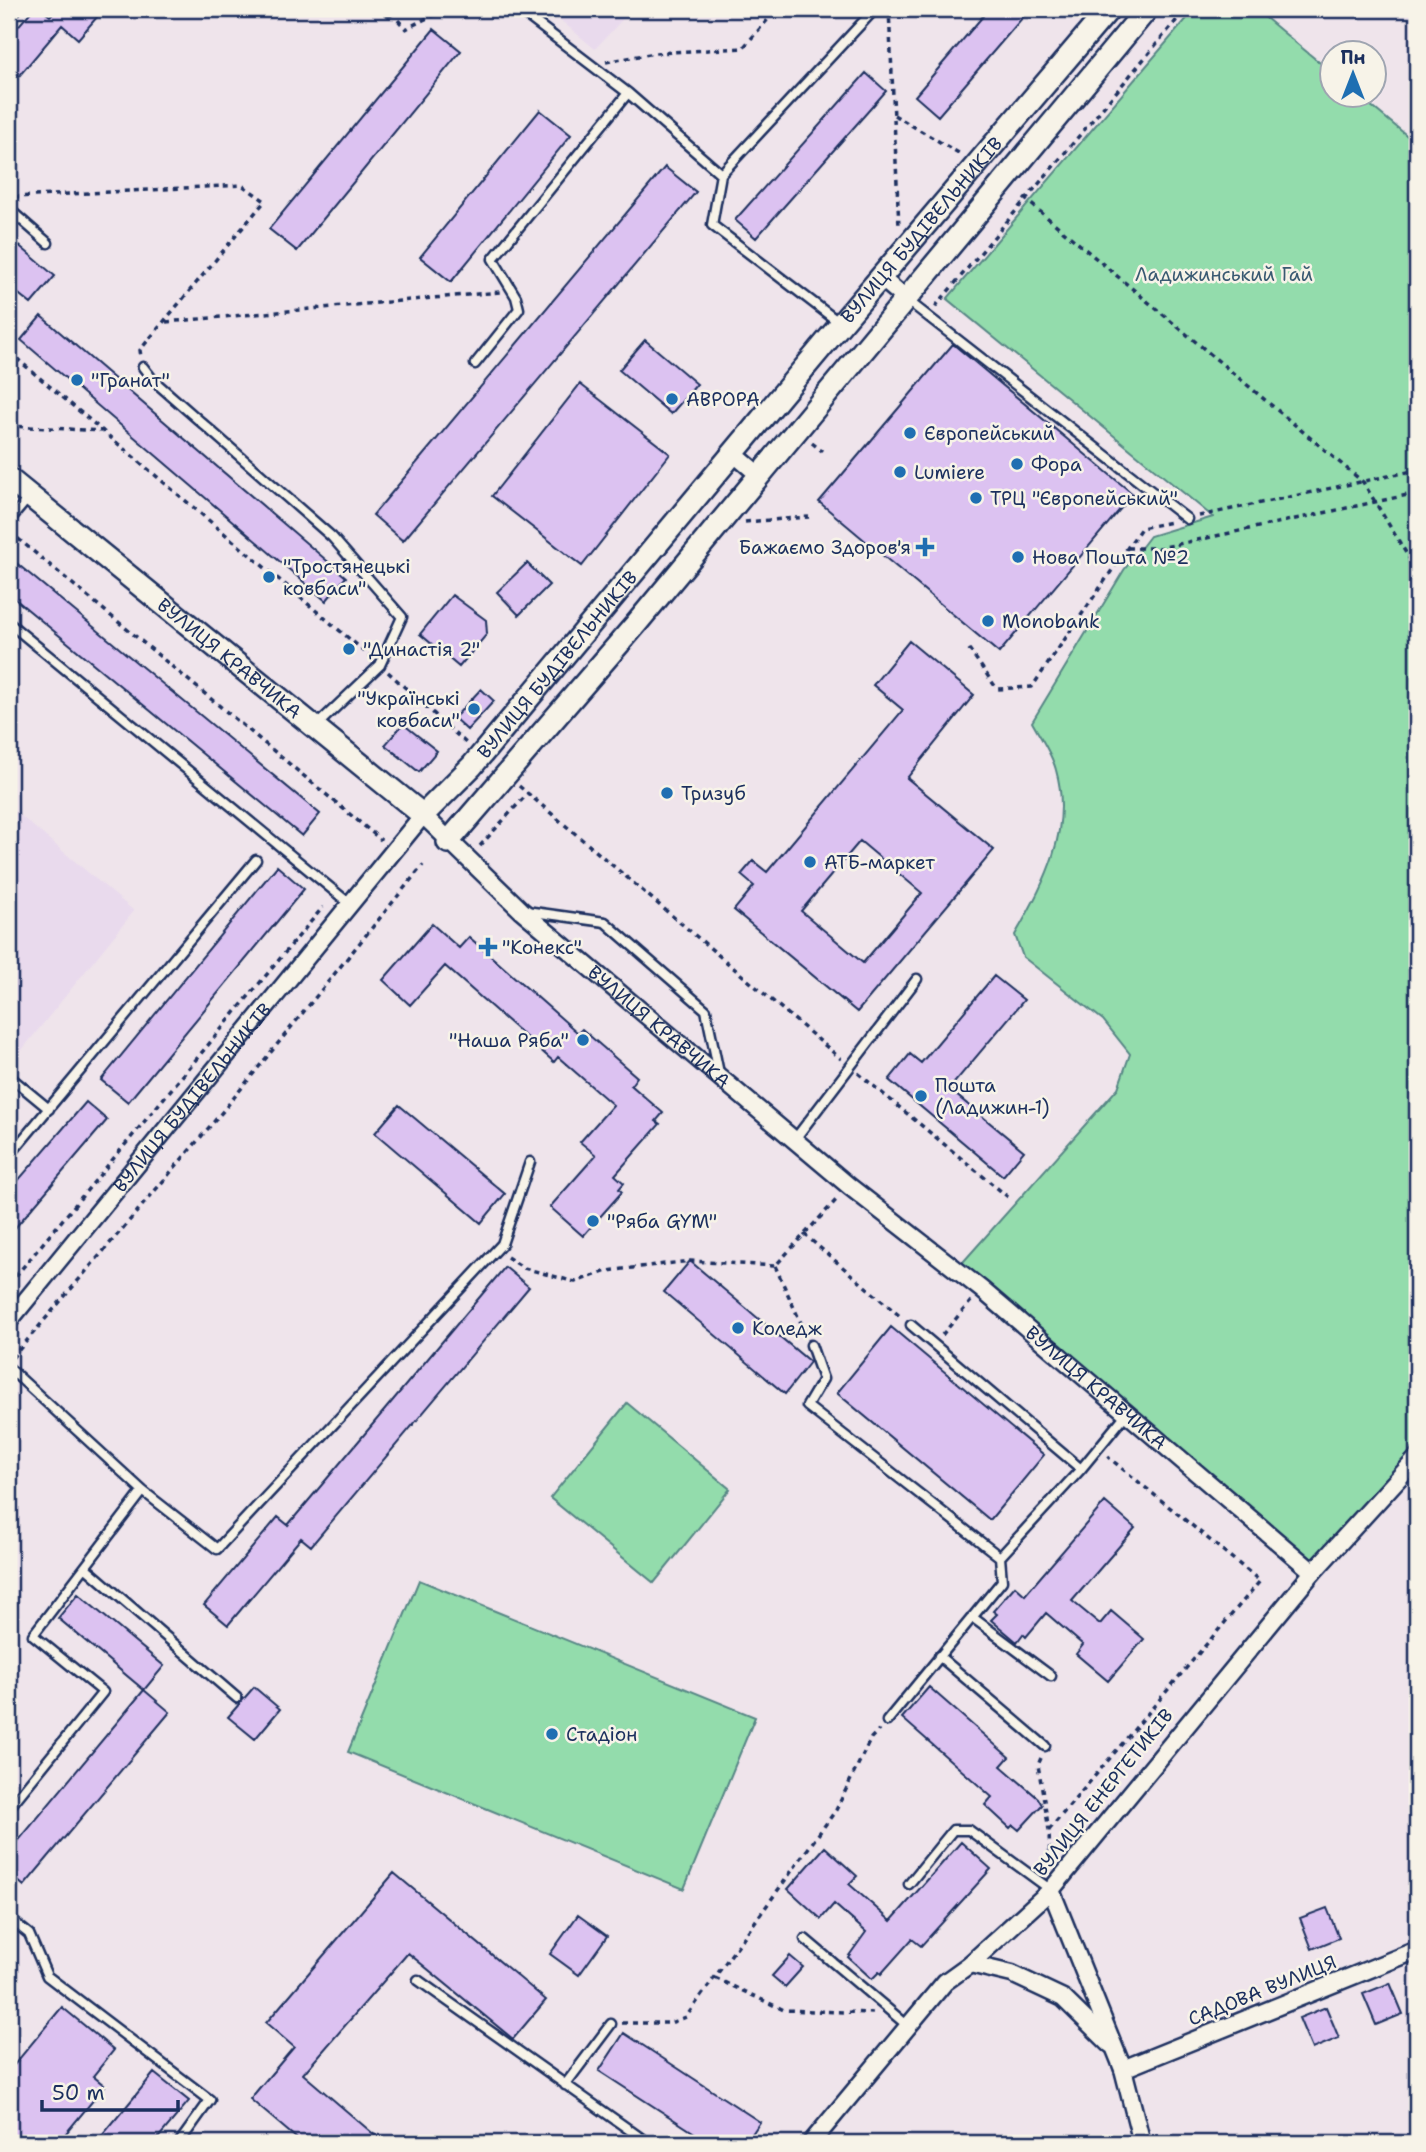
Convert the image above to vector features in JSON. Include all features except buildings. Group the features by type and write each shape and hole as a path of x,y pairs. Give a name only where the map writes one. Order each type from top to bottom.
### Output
{"street":[{"name":"ВУЛИЦЯ БУДІВЕЛЬНИКІВ","path":"9,1321 423,816 472,766 1108,9"},
{"path":"449,842 907,300 1147,9"},
{"path":"881,278 907,300"},
{"path":"733,453 759,475"},
{"name":"ВУЛИЦЯ КРАВЧИКА","path":"9,479 423,816 521,910 720,1080 849,1186 981,1289 1313,1572"},
{"name":"ВУЛИЦЯ ЕНЕРГЕТИКІВ","path":"811,2143 945,1982 970,1964 1051,1890 1313,1572 1417,1458"},
{"path":"1051,1890 1124,2069 1142,2143"},
{"name":"САДОВА ВУЛИЦЯ","path":"1124,2069 1417,1950"},
{"path":"970,1964 1012,1974 1063,1998 1115,2049"}],"lane":[{"path":"9,17 17,9"},
{"path":"518,9 628,93 721,174"},
{"path":"841,324 712,225 721,174 875,9"},
{"path":"475,363 519,309 493,259 628,93"},
{"path":"9,209 48,243"},
{"path":"907,300 1184,519"},
{"path":"143,367 153,380 332,537 402,617 380,665 314,728"},
{"path":"9,521 31,495"},
{"path":"9,623 350,904"},
{"path":"9,1156 256,860"},
{"path":"521,910 605,922 706,1010 720,1080"},
{"path":"795,1139 916,979"},
{"path":"9,1076 49,1109"},
{"path":"9,1365 143,1491 217,1549 502,1244 530,1162"},
{"path":"911,1325 1081,1469"},
{"path":"811,1345 823,1379 807,1406 1000,1557 1002,1581 887,1721"},
{"path":"1000,1557 1128,1413"},
{"path":"9,1808 103,1692 33,1635 143,1491"},
{"path":"85,1567 237,1698"},
{"path":"972,1617 1051,1676"},
{"path":"939,1656 1045,1746"},
{"path":"909,1884 953,1830 969,1830 1051,1890"},
{"path":"9,1918 29,1934 47,1976 210,2100 179,2143"},
{"path":"805,1939 908,2026"},
{"path":"418,1980 648,2143"},
{"path":"565,2085 611,2024"}],"path":[{"path":"388,10 406,29 437,12 458,9 535,22"},
{"path":"590,64 655,53 743,48 777,9"},
{"path":"889,9 899,233"},
{"path":"927,316 1186,9"},
{"path":"894,115 963,155"},
{"path":"9,197 242,185 265,201 140,351 143,367"},
{"path":"1024,198 1363,482 1417,571"},
{"path":"164,322 512,291"},
{"path":"9,352 106,431 380,665 466,743"},
{"path":"9,426 106,431"},
{"path":"969,649 997,689 1031,687 1141,528 1417,470"},
{"path":"1128,548 1160,548 1417,493"},
{"path":"718,524 809,517"},
{"path":"9,531 382,840"},
{"path":"517,785 1008,1197"},
{"path":"476,850 528,793"},
{"path":"9,1365 223,1111 423,864"},
{"path":"496,1250 524,1268 575,1282 607,1271 690,1261 732,1266 775,1266 849,1186"},
{"path":"804,1234 911,1325"},
{"path":"775,1266 811,1345"},
{"path":"934,1344 981,1289"},
{"path":"1049,1830 1260,1581 1098,1449"},
{"path":"611,2024 632,2021 670,2023 686,2017 836,1810 871,1738 887,1721"},
{"path":"1045,1746 1038,1765 1049,1830 1051,1890"},
{"path":"715,1978 784,2010 893,2013"}],"shaded area":[{"path":"547,9 632,9 595,49"},
{"path":"9,806 134,911 9,1066"}],"green space":[{"name":"Ладижинський Гай","path":"1195,9 1255,9 1318,61 1318,108 1374,108 1417,144 1417,1458 1313,1572 956,1270 1118,1088 1130,1054 1103,1020 1023,957 1015,935 1036,897 1053,856 1061,814 1054,764 1032,722 1124,570 1150,536 1213,517 947,299"},
{"path":"627,1403 730,1489 654,1583 550,1498"},
{"name":"Стадіон","path":"419,1580 755,1717 684,1889 348,1752"}],"place":[{"name":"\"Гранат\"","path":"77,380"},
{"name":"АВРОРА","path":"672,399"},
{"name":"Європейський","path":"910,433"},
{"name":"Фора","path":"1017,464"},
{"name":"Lumiere","path":"900,472"},
{"name":"ТРЦ \"Європейський\"","path":"976,498"},
{"name":"Бажаємо Здоров'я","path":"925,547"},
{"name":"Нова Пошта №2","path":"1018,557"},
{"name":"\"Тростянецькі ковбаси\"","path":"269,577"},
{"name":"Monobank","path":"988,621"},
{"name":"\"Династія 2\"","path":"349,649"},
{"name":"\"Українські ковбаси\"","path":"474,709"},
{"name":"Тризуб","path":"667,793"},
{"name":"АТБ-маркет","path":"810,862"},
{"name":"\"Конекс\"","path":"488,947"},
{"name":"\"Наша Ряба\"","path":"583,1040"},
{"name":"Пошта (Ладижин-1)","path":"921,1096"},
{"name":"\"Ряба GYM\"","path":"593,1221"},
{"name":"Коледж","path":"738,1328"},
{"name":"Стадіон","path":"552,1734"}]}
